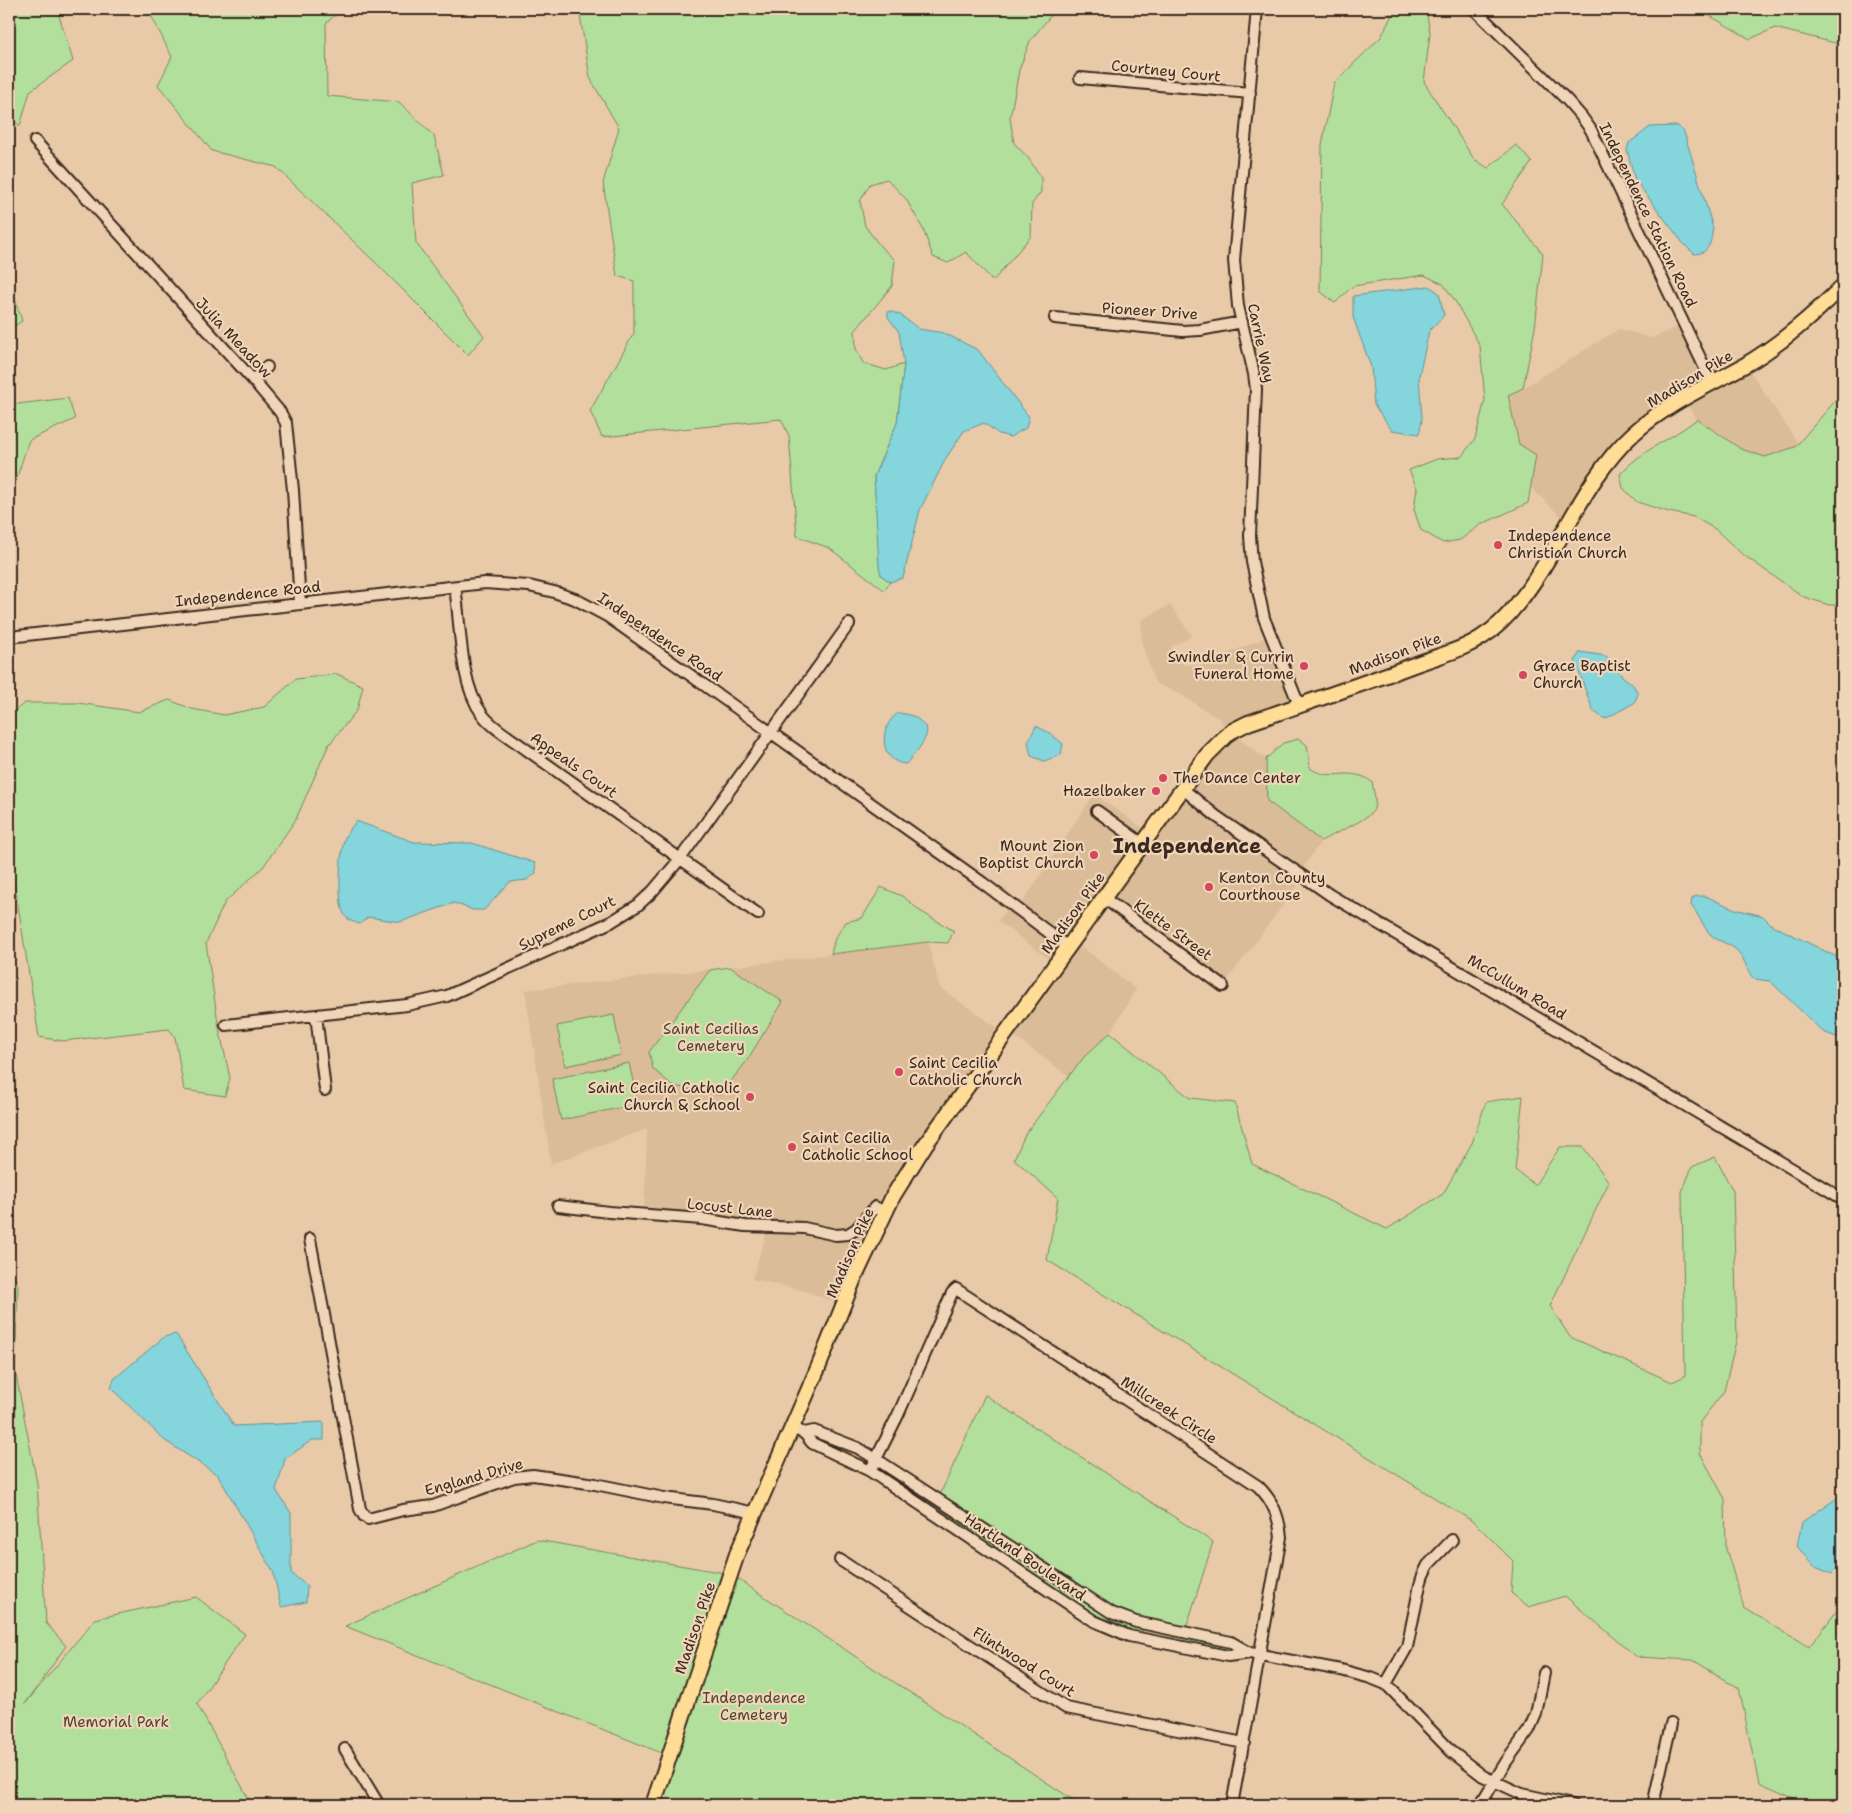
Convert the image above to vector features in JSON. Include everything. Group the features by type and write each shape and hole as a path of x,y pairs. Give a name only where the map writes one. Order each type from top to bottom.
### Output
{"main road":[{"name":"Madison Pike","path":"652,1805 721,1600 754,1513 797,1431 853,1281 906,1173 1207,755 1230,732 1248,723 1458,648 1482,637 1502,621 1518,603 1592,482 1624,443 1655,417 1772,347 1804,322 1843,286"}],"street":[{"name":"Carrie Way","path":"1257,9 1234,260 1235,283 1256,390 1250,536 1252,562 1264,618 1300,705"},
{"name":"Independence Station Road","path":"1474,9 1567,100 1591,130 1704,366 1714,382"},
{"name":"Courtney Court","path":"1080,78 1250,93"},
{"name":"Julia Meadow","path":"35,141 280,412 286,423 293,490 300,604"},
{"name":"Pioneer Drive","path":"1055,318 1183,331 1200,330 1242,322"},
{"path":"253,380 267,367"},
{"name":"Independence Road","path":"9,637 485,583 529,586 575,599 607,616 983,884 1068,947"},
{"name":"Appeals Court","path":"455,587 463,656 470,691 482,714 527,750 758,914"},
{"name":"Supreme Court","path":"226,1025 407,1005 447,996 610,922 638,905 652,892 680,859 849,624"},
{"name":"McCullum Road","path":"1183,789 1216,816 1330,895 1843,1199"},
{"path":"1097,811 1143,844"},
{"name":"Klette Street","path":"1104,898 1223,986"},
{"path":"316,1015 325,1090"},
{"name":"Locust Lane","path":"558,1206 702,1219 745,1226 804,1228 836,1236 848,1234 856,1229 875,1207 886,1212"},
{"name":"England Drive","path":"310,1239 353,1478 360,1509 368,1519 403,1510 432,1506 514,1477 533,1474 664,1498 713,1504 754,1513"},
{"name":"Millcreek Circle","path":"870,1471 898,1416 952,1294 956,1289 1258,1486 1274,1506 1280,1523 1281,1537 1255,1654 1244,1743 1232,1805"},
{"name":"Hartland Boulevard","path":"797,1431 814,1431 858,1448 876,1458 1112,1613 1136,1622 1231,1642 1255,1654"},
{"name":"Hartland Boulevard","path":"797,1431 812,1443 870,1471 1094,1621 1112,1630 1129,1636 1228,1656 1255,1654 1341,1670 1371,1678 1386,1684 1452,1752 1493,1781 1522,1794 1572,1805"},
{"path":"1386,1684 1408,1646 1423,1575 1428,1565 1452,1540"},
{"name":"Flintwood Court","path":"840,1560 1066,1708 1244,1743"},
{"path":"1480,1805 1493,1781 1529,1730 1536,1714 1544,1673"},
{"path":"1653,1805 1671,1724"},
{"path":"345,1750 379,1805"}],"shaded area":[{"path":"1684,324 1714,381 1746,365 1798,443 1795,447 1765,457 1741,449 1697,419 1683,400 1636,431 1568,523 1530,487 1536,455 1519,444 1508,395 1523,388 1619,329 1652,338"},
{"path":"1170,605 1192,636 1171,647 1184,665 1201,665 1271,635 1299,705 1231,733 1266,759 1268,801 1321,841 1299,874 1304,877 1223,986 1108,901 1073,940 1136,989 1110,1033 1085,1056 1069,1076 1007,1031 1056,964 998,921 1011,905 1018,909 1094,794 1151,834 1230,733 1219,719 1180,694 1155,683 1142,645 1141,620"},
{"name":"Saint Cecilia Catholic Church & School","path":"928,942 940,988 1005,1033 925,1145 843,1306 809,1292 752,1279 768,1228 644,1215 647,1129 551,1164 525,990"}],"green space":[{"path":"9,9 57,9 73,61 30,91 20,126 9,117"},
{"path":"148,9 342,9 326,23 327,96 399,102 434,136 444,175 412,183 416,243 484,336 468,355 276,167 212,151 158,85 172,57"},
{"path":"579,9 1056,9 1030,41 1019,70 1010,118 1014,143 1029,159 1041,178 1041,192 1032,204 1031,236 993,281 966,252 948,263 933,257 923,229 906,199 887,179 870,184 860,201 865,226 880,246 895,260 892,286 855,331 856,349 863,363 886,370 904,364 897,423 874,476 881,575 890,582 884,590 829,548 797,536 789,436 781,419 602,437 590,411 634,333 634,281 617,276 603,183 619,128 590,78"},
{"path":"1390,9 1426,9 1430,33 1424,82 1474,159 1488,168 1516,145 1532,162 1502,204 1543,254 1535,328 1523,388 1508,395 1519,444 1536,455 1528,503 1480,525 1460,540 1443,543 1421,530 1414,510 1417,488 1409,470 1437,459 1461,457 1475,439 1485,400 1480,346 1454,299 1443,284 1424,275 1353,286 1335,303 1320,291 1322,145 1334,83 1381,37 1391,17"},
{"path":"1698,9 1831,9 1843,15 1843,40 1839,44 1775,28 1750,39"},
{"path":"11,286 22,321 9,330 9,287"},
{"path":"1843,392 1843,605 1829,605 1804,597 1742,554 1715,529 1694,517 1669,512 1637,502 1623,488 1620,474 1628,466 1647,451 1697,419 1741,449 1765,457 1795,447"},
{"path":"68,398 75,419 29,440 15,483 9,488 9,405"},
{"path":"337,674 363,686 357,710 328,746 296,819 263,867 225,902 206,943 218,1023 230,1078 225,1096 184,1090 175,1037 169,1029 63,1041 39,1037 15,886 9,872 9,715 25,703 78,703 139,712 169,700 192,709 224,715 264,707 296,679"},
{"path":"1299,739 1307,745 1310,768 1323,774 1354,774 1364,777 1372,782 1375,795 1374,809 1371,813 1359,822 1321,841 1267,801 1266,759 1283,743"},
{"path":"881,887 904,897 920,911 954,931 948,943 928,942 831,954 835,938 846,922 862,918"},
{"name":"Saint Cecilias Cemetery","path":"730,967 783,1002 746,1062 720,1095 673,1086 653,1069 649,1052 710,970"},
{"path":"614,1015 621,1055 565,1066 557,1026"},
{"path":"1110,1033 1190,1098 1235,1103 1252,1164 1387,1229 1443,1194 1472,1143 1486,1102 1523,1096 1515,1170 1535,1185 1560,1147 1583,1147 1609,1182 1550,1306 1570,1337 1672,1382 1685,1376 1682,1192 1692,1167 1715,1157 1733,1191 1737,1337 1724,1391 1700,1422 1700,1453 1725,1499 1726,1549 1744,1608 1809,1647 1843,1603 1843,1805 1807,1805 1759,1784 1739,1688 1693,1660 1637,1657 1565,1596 1529,1607 1511,1593 1513,1561 1474,1522 1047,1260 1058,1198 1014,1159 1026,1133 1069,1076 1085,1056"},
{"path":"629,1063 638,1104 561,1120 552,1079"},
{"name":"Memorial Park","path":"9,1265 18,1286 15,1370 37,1483 46,1623 66,1646 25,1704 95,1619 196,1597 245,1634 197,1704 252,1805 9,1805"},
{"path":"985,1395 1213,1542 1185,1632 1136,1622 938,1499"},
{"path":"891,1473 1142,1628 1142,1634 1127,1630 1095,1615 888,1478"},
{"name":"Independence Cemetery","path":"537,1540 730,1574 1081,1805 653,1805 669,1756 345,1626"},
{"path":"1173,1636 1229,1645 1232,1649 1227,1652 1174,1641"}],"water":[{"path":"1678,126 1684,132 1713,228 1707,249 1694,254 1682,242 1635,180 1627,150 1629,143 1650,127"},
{"path":"1429,286 1439,293 1444,315 1429,331 1419,376 1422,420 1419,434 1392,430 1374,405 1371,367 1353,317 1353,296"},
{"path":"888,311 899,314 919,329 944,333 978,350 1029,417 1026,428 1010,437 999,434 984,423 964,431 946,458 920,510 903,578 890,582 881,575 879,567 874,476 897,423 904,364 899,332 888,317"},
{"path":"1580,652 1606,656 1621,675 1633,685 1638,694 1634,703 1605,719 1593,711 1575,661"},
{"path":"898,713 915,717 926,727 927,731 920,747 906,764 897,762 891,757 886,751 884,743 887,727 891,719"},
{"path":"1036,726 1050,733 1063,744 1061,755 1044,761 1031,756 1028,742"},
{"path":"356,821 414,842 472,843 535,863 536,873 527,880 510,882 484,910 473,910 454,903 400,922 368,917 360,924 353,922 344,914 340,899 340,888 343,844 346,835"},
{"path":"1696,896 1705,896 1735,909 1763,916 1772,925 1843,960 1843,1036 1839,1038 1823,1032 1770,981 1754,979 1736,950 1707,931 1691,905 1692,899"},
{"path":"176,1334 234,1426 324,1422 324,1440 312,1440 285,1459 276,1490 291,1513 291,1573 307,1586 306,1602 281,1607 273,1571 218,1475 164,1440 111,1388 114,1379 164,1337"},
{"path":"1843,1494 1843,1556 1841,1564 1832,1574 1813,1566 1797,1546 1802,1522"}],"place":[{"name":"Independence Christian Church","path":"1498,545"},
{"name":"Swindler & Currin Funeral Home","path":"1304,666"},
{"name":"Grace Baptist Church","path":"1523,675"},
{"name":"The Dance Center","path":"1163,778"},
{"name":"Hazelbaker","path":"1156,791"},
{"name":"Mount Zion Baptist Church","path":"1094,855"},
{"name":"Kenton County Courthouse","path":"1209,887"},
{"name":"Saint Cecilia Catholic Church","path":"899,1072"},
{"name":"Saint Cecilia Catholic Church & School","path":"750,1097"},
{"name":"Saint Cecilia Catholic School","path":"792,1147"}],"district":[{"name":"Independence","path":"1187,846"}]}
